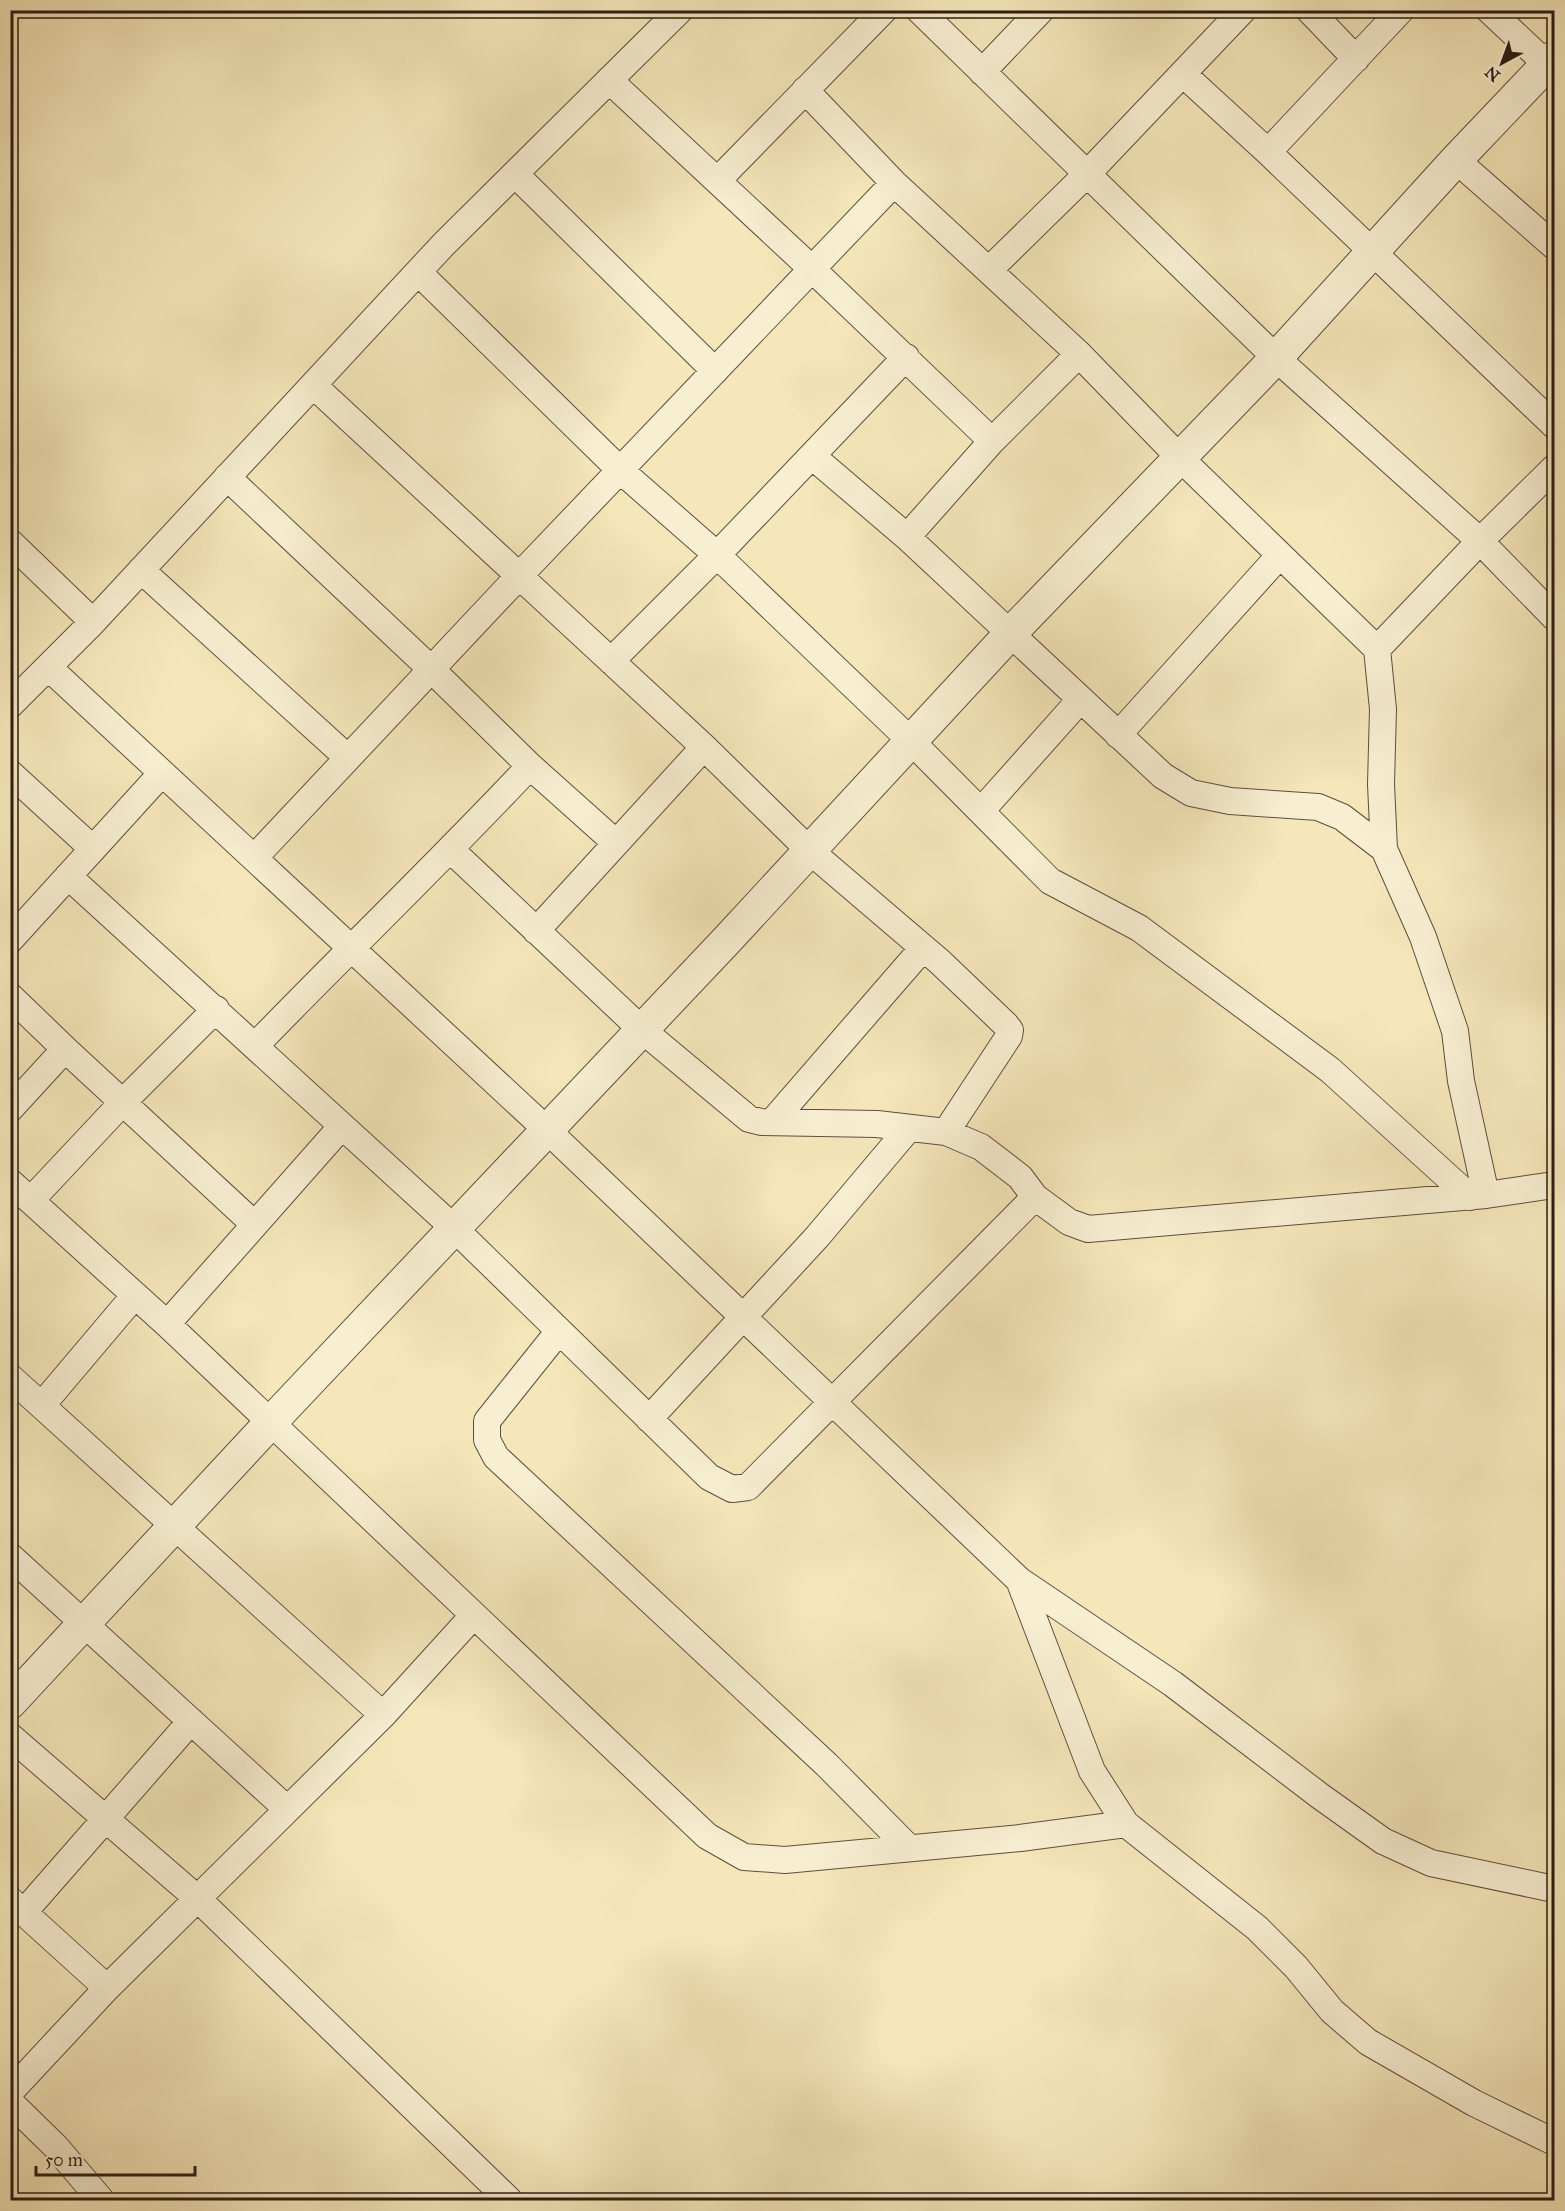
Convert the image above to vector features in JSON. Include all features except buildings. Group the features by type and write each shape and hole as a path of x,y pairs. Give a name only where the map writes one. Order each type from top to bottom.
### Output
{"street":[{"path":"10,705 93,621 418,272 680,10"},
{"path":"718,180 884,10"},
{"path":"919,10 1276,358 1480,541 1554,617"},
{"path":"982,72 1041,10"},
{"path":"989,270 1088,173 1243,10"},
{"path":"1309,10 1356,59"},
{"path":"1268,152 1401,10"},
{"path":"10,1703 177,1526 271,1422 810,850 1009,634 1276,358 1456,160 1552,65 1489,10"},
{"path":"1183,74 1554,425"},
{"path":"609,80 906,357 992,441"},
{"path":"805,90 894,183 1079,354 1179,457 1377,649 1383,709 1381,784 1384,849 1423,937 1455,1031 1478,1196"},
{"path":"1456,160 1554,246"},
{"path":"515,174 715,371"},
{"path":"254,858 894,183"},
{"path":"418,272 620,470 717,555 911,741 1050,881 1139,928 1330,1070 1478,1196"},
{"path":"907,537 992,441 1079,354"},
{"path":"611,661 717,555 906,357"},
{"path":"313,385 704,747 810,850 923,948 1010,1030 1009,1036 946,1132"},
{"path":"812,456 907,537 1163,776 1191,793 1230,801 1318,807 1342,817 1384,849"},
{"path":"1377,649 1480,541 1554,468"},
{"path":"227,477 431,669 530,766 616,843"},
{"path":"10,542 93,621"},
{"path":"1118,735 1280,555"},
{"path":"141,570 348,759"},
{"path":"48,667 547,1130 1019,1580 1173,1684 1383,1841 1431,1863 1554,1889"},
{"path":"981,811 1080,700"},
{"path":"536,931 704,747"},
{"path":"255,1046 350,948 451,850 530,766"},
{"path":"10,773 93,849"},
{"path":"10,940 162,773"},
{"path":"451,850 641,1029 749,1119 755,1122 877,1124 946,1132 981,1147 1020,1177 1035,1197 1069,1222 1088,1229 1478,1196 1554,1185"},
{"path":"68,876 455,1229 709,1477 732,1489 748,1487 1035,1197"},
{"path":"772,1122 923,948"},
{"path":"10,996 254,1224"},
{"path":"31,1200 123,1102 216,1009"},
{"path":"10,1109 65,1049"},
{"path":"167,1324 342,1126"},
{"path":"649,1419 817,1237 909,1128"},
{"path":"10,1182 167,1324 707,1836 744,1857 785,1860 1020,1838 1126,1824"},
{"path":"42,1405 135,1295"},
{"path":"559,1331 487,1421 487,1440 496,1458 827,1765 909,1848"},
{"path":"10,1377 383,1714"},
{"path":"10,1556 287,1809"},
{"path":"1019,1580 1092,1771 1126,1824 1257,1928 1296,1967 1332,2012 1368,2042 1474,2103 1554,2142"},
{"path":"10,2092 107,1988 383,1714 473,1616"},
{"path":"107,1988 17,1906 105,1818 192,1721"},
{"path":"10,1736 198,1899 509,2200"},
{"path":"10,2102 56,2147 101,2200"}]}
